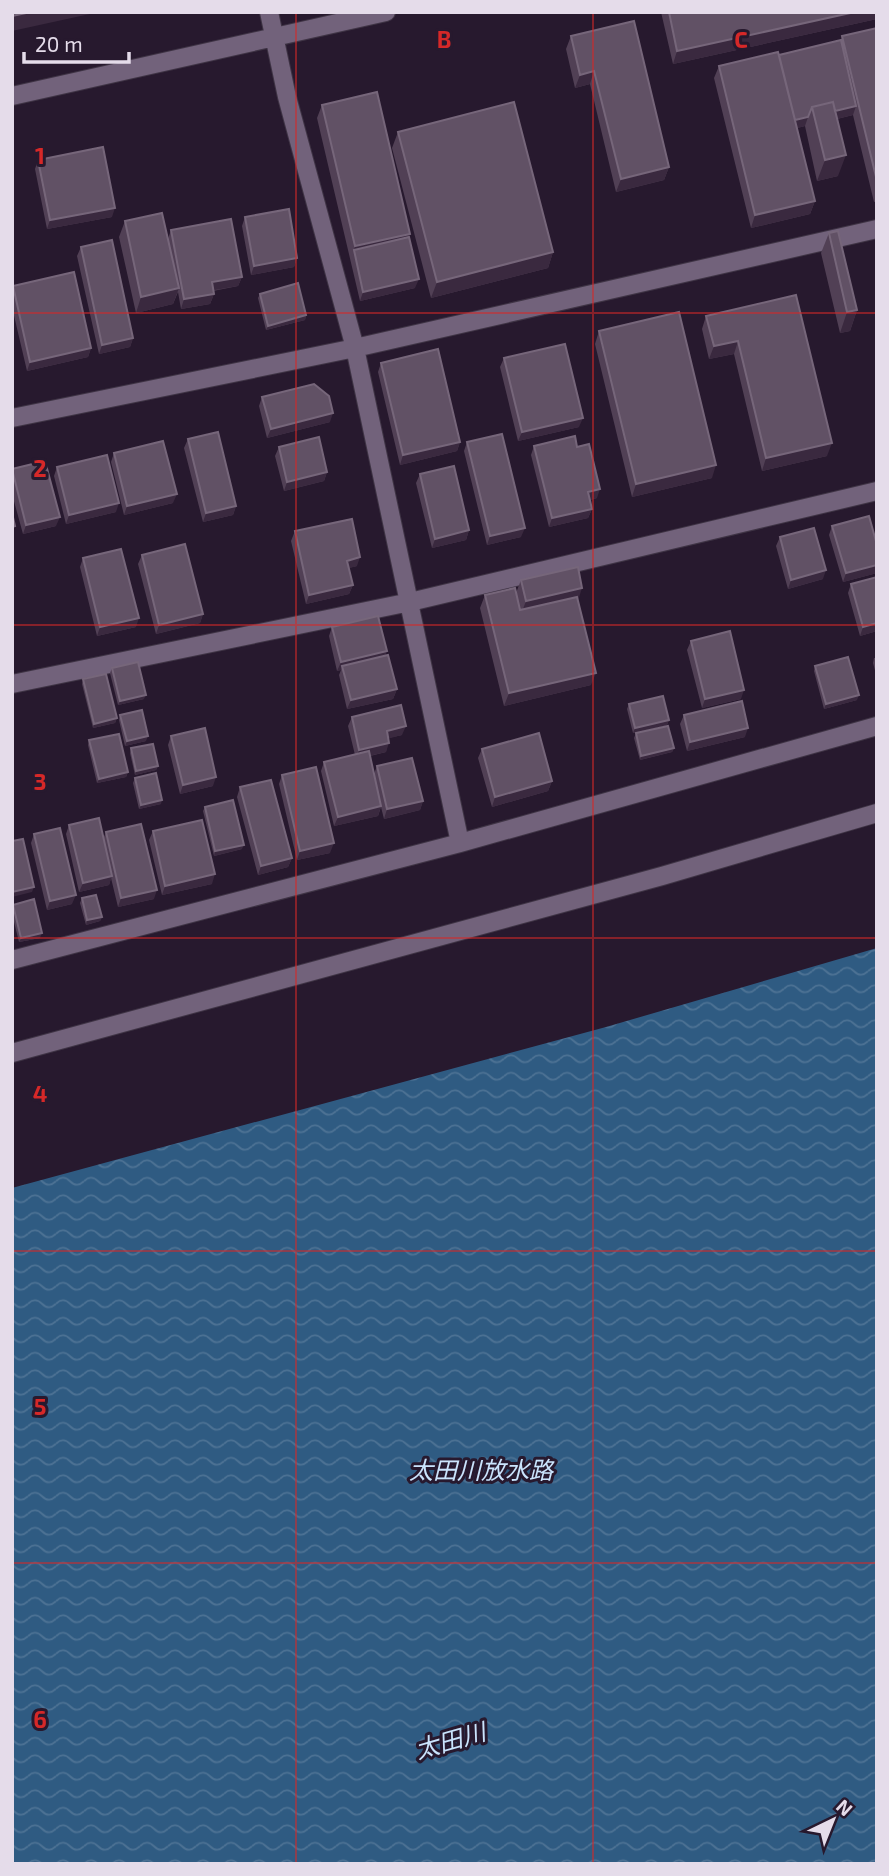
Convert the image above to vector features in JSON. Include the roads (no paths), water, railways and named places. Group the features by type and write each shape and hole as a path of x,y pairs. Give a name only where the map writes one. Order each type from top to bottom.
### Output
{"street":[{"path":"269,12 288,97 355,348 460,843"},
{"path":"12,96 386,12"},
{"path":"12,418 355,348 877,229"},
{"path":"12,684 410,602 877,491"},
{"path":"12,960 460,843 877,726"},
{"path":"12,1054 649,880 877,813"}],"water":[{"name":"太田川放水路","path":"877,948 877,1864 12,1864 12,1188 606,1027"}],"water label":[{"name":"太田川","path":"450,1740"}]}
